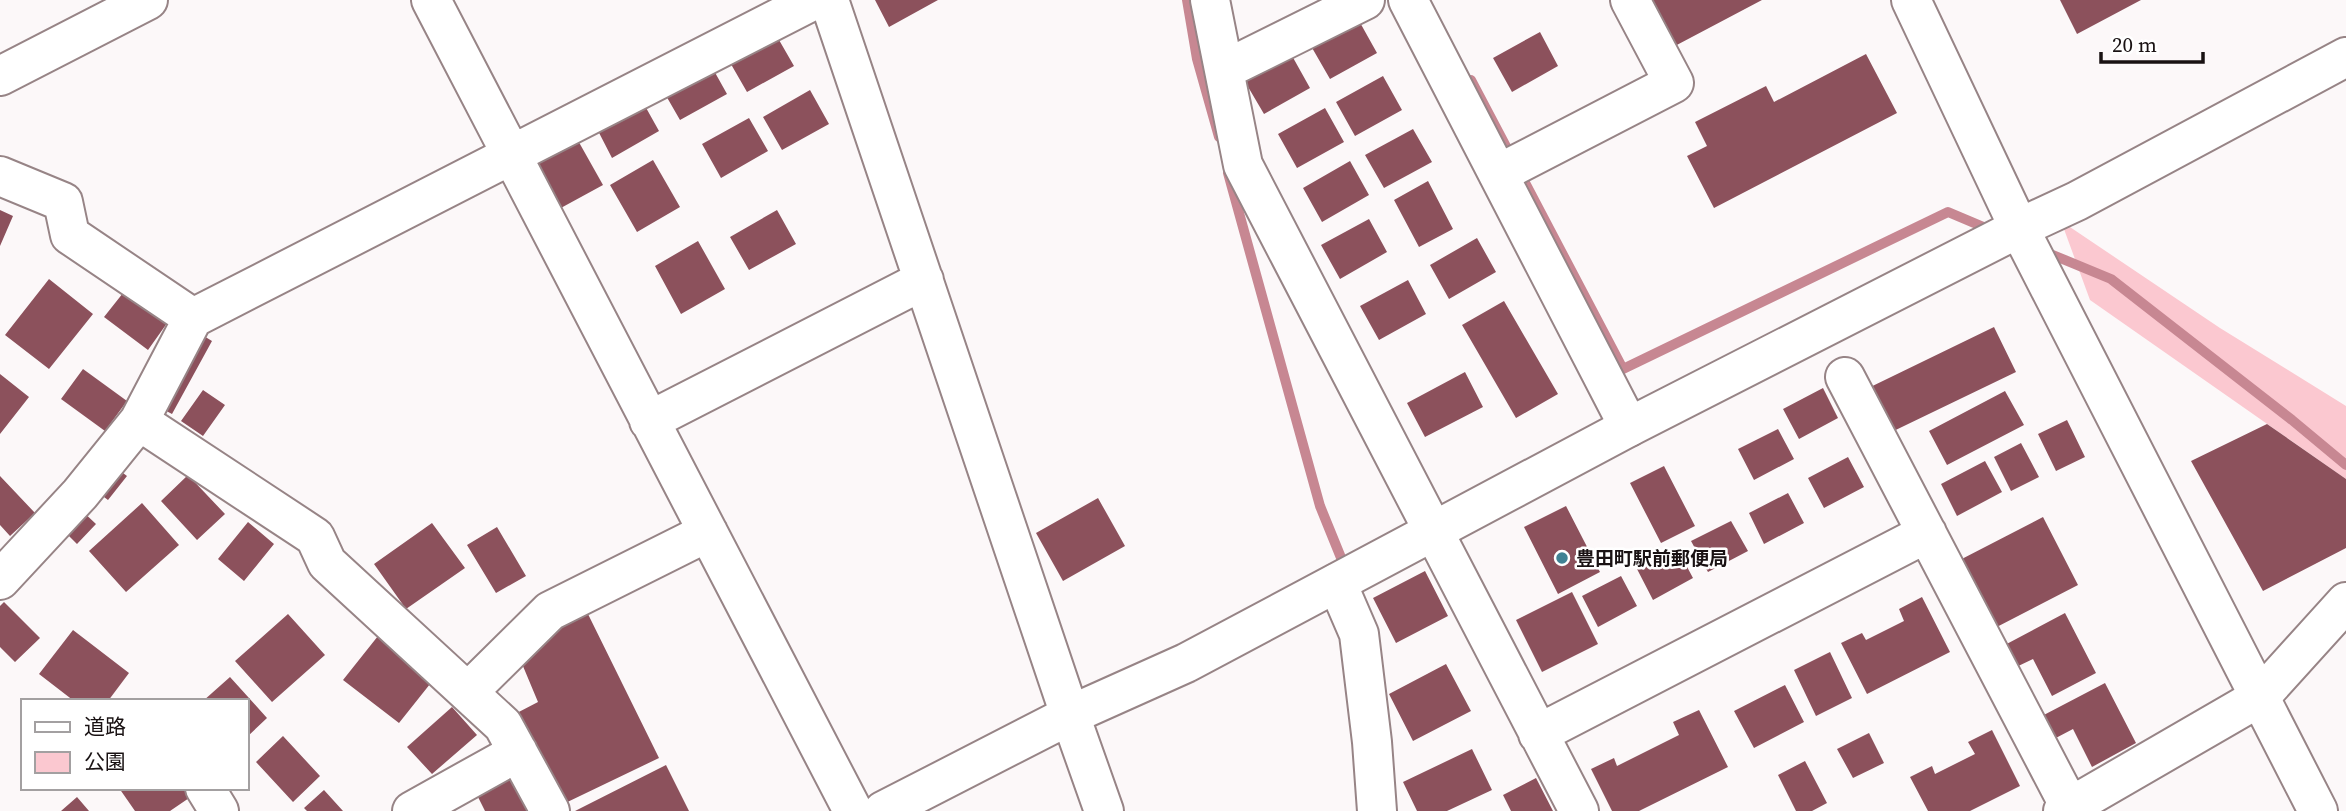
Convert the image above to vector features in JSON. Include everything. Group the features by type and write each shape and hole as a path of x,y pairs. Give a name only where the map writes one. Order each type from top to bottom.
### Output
{"street":[{"path":"0,76 148,0"},
{"path":"431,0 853,811"},
{"path":"0,580 80,494 139,421 192,318 814,0"},
{"path":"829,0 1104,811"},
{"path":"1210,0 1243,165 1432,533 1579,811"},
{"path":"1224,70 1365,0"},
{"path":"1408,0 1629,427"},
{"path":"1498,174 1674,83 1630,0"},
{"path":"1911,0 2019,228 2318,811"},
{"path":"883,811 1070,715 1186,663 1629,427 2077,201 2346,57"},
{"path":"0,176 63,202 70,235 192,318"},
{"path":"649,421 923,281"},
{"path":"1844,377 2069,810 2260,697 2346,602"},
{"path":"139,421 316,537 327,563 503,725 550,811"},
{"path":"468,692 551,611 708,532"},
{"path":"1538,734 1927,533"},
{"path":"1338,583 1359,634 1377,811"},
{"path":"412,811 518,752"},
{"path":"206,790 219,811"}],"green space":[{"path":"2061,221 2220,328 2346,406 2346,479 2090,300"}],"building":[{"path":"875,0 938,0 889,27"},
{"path":"1648,0 1762,0 1673,47"},
{"path":"2060,0 2141,0 2077,34"},
{"path":"1358,19 1377,53 1330,79 1311,46"},
{"path":"1540,32 1558,66 1512,92 1493,58"},
{"path":"775,33 794,66 747,92 728,59"},
{"path":"1291,54 1310,88 1264,114 1244,80"},
{"path":"1866,54 1897,113 1714,208 1687,156 1707,146 1695,122 1766,86 1774,102"},
{"path":"708,60 727,94 680,120 661,87"},
{"path":"1383,76 1402,110 1355,136 1336,102"},
{"path":"810,90 829,124 782,150 763,117"},
{"path":"640,97 659,131 612,158 594,123"},
{"path":"1325,108 1344,142 1297,168 1278,134"},
{"path":"749,118 768,151 721,178 702,144"},
{"path":"1413,129 1432,162 1384,188 1365,155"},
{"path":"576,137 603,185 559,209 532,161"},
{"path":"653,160 680,207 637,232 610,185"},
{"path":"1350,161 1369,195 1322,222 1303,188"},
{"path":"1428,181 1453,229 1419,247 1394,200"},
{"path":"0,210 13,216 0,246"},
{"path":"777,210 796,244 749,270 730,237"},
{"path":"1369,219 1387,252 1340,279 1321,245"},
{"path":"1477,238 1496,272 1449,299 1430,265"},
{"path":"698,241 725,289 681,314 655,266"},
{"path":"49,279 93,314 49,369 5,335"},
{"path":"1408,280 1426,314 1379,340 1360,306"},
{"path":"127,288 170,319 148,350 104,317"},
{"path":"1504,301 1558,394 1516,418 1462,325"},
{"path":"1994,327 2016,372 1877,439 1856,394"},
{"path":"194,330 212,341 172,414 153,404"},
{"path":"83,369 127,401 105,431 61,399"},
{"path":"1465,372 1483,407 1425,437 1407,403"},
{"path":"0,374 29,397 0,434"},
{"path":"1823,388 1838,418 1799,439 1783,409"},
{"path":"203,390 225,405 203,436 181,421"},
{"path":"2005,391 2024,425 1947,465 1929,431"},
{"path":"2067,420 2085,457 2056,471 2038,434"},
{"path":"2267,424 2346,479 2346,548 2263,591 2191,461"},
{"path":"1778,429 1794,459 1754,480 1738,449"},
{"path":"2021,443 2039,477 2011,491 1994,457"},
{"path":"1848,457 1864,487 1824,508 1808,478"},
{"path":"1985,461 2002,492 1957,516 1941,484"},
{"path":"111,464 127,476 108,500 92,488"},
{"path":"1664,466 1695,526 1661,543 1630,483"},
{"path":"188,475 225,514 197,540 161,501"},
{"path":"0,476 35,513 10,536 0,525"},
{"path":"1788,493 1804,523 1764,544 1749,513"},
{"path":"1098,498 1125,546 1063,581 1036,533"},
{"path":"142,503 179,545 126,592 89,551"},
{"path":"1566,506 1600,572 1558,594 1524,527"},
{"path":"80,509 96,524 77,544 62,529"},
{"path":"2043,517 2078,585 1989,631 1954,563"},
{"path":"1731,521 1748,551 1708,572 1691,541"},
{"path":"248,522 274,544 244,581 218,559"},
{"path":"432,523 465,568 406,609 374,564"},
{"path":"497,527 526,576 496,593 467,545"},
{"path":"1677,548 1693,578 1653,600 1637,569"},
{"path":"1425,571 1448,616 1396,643 1373,598"},
{"path":"1621,576 1637,606 1598,627 1582,596"},
{"path":"1572,592 1598,644 1542,672 1516,620"},
{"path":"1922,597 1950,652 1867,694 1841,643 1862,633 1866,640 1904,621 1899,609"},
{"path":"4,602 40,638 15,662 0,647 0,606"},
{"path":"585,608 659,758 557,807 513,715 538,702 520,659"},
{"path":"2065,613 2096,673 2052,696 2033,659 2012,669 2001,647"},
{"path":"288,614 325,655 272,702 235,661"},
{"path":"73,630 129,673 110,699 71,699 39,674"},
{"path":"378,636 434,679 399,723 343,680"},
{"path":"1830,652 1852,698 1816,716 1794,670"},
{"path":"1446,664 1471,711 1413,741 1389,694"},
{"path":"230,677 267,718 248,736 248,699 205,699"},
{"path":"2105,683 2136,743 2092,767 2073,729 2052,740 2040,717"},
{"path":"1785,685 1804,722 1754,748 1734,711"},
{"path":"452,707 477,735 432,774 407,747"},
{"path":"1699,710 1728,767 1639,811 1612,811 1591,769 1614,758 1617,766 1679,735 1673,722"},
{"path":"1992,730 2020,786 1970,811 1928,811 1910,777 1932,766 1935,774 1975,754 1968,742"},
{"path":"1869,733 1884,763 1853,778 1837,749"},
{"path":"283,736 320,776 293,802 256,762"},
{"path":"1472,749 1492,790 1447,811 1417,811 1403,782"},
{"path":"1805,761 1827,803 1812,811 1796,811 1778,775"},
{"path":"507,765 530,811 485,811 471,783"},
{"path":"666,765 689,811 575,811"},
{"path":"1536,778 1553,811 1511,811 1503,795"},
{"path":"120,790 188,790 192,796 170,811 135,811"},
{"path":"324,790 343,811 307,811 304,808"},
{"path":"77,797 89,811 61,811"}],"waterway":[{"path":"1187,0 1197,59 1219,137"},
{"path":"1471,80 1623,369 1948,212 1993,231"},
{"path":"1228,173 1320,506 1346,570"},
{"path":"2043,251 2111,279 2346,465"}],"place":[{"name":"豊田町駅前郵便局","path":"1562,558"}]}
